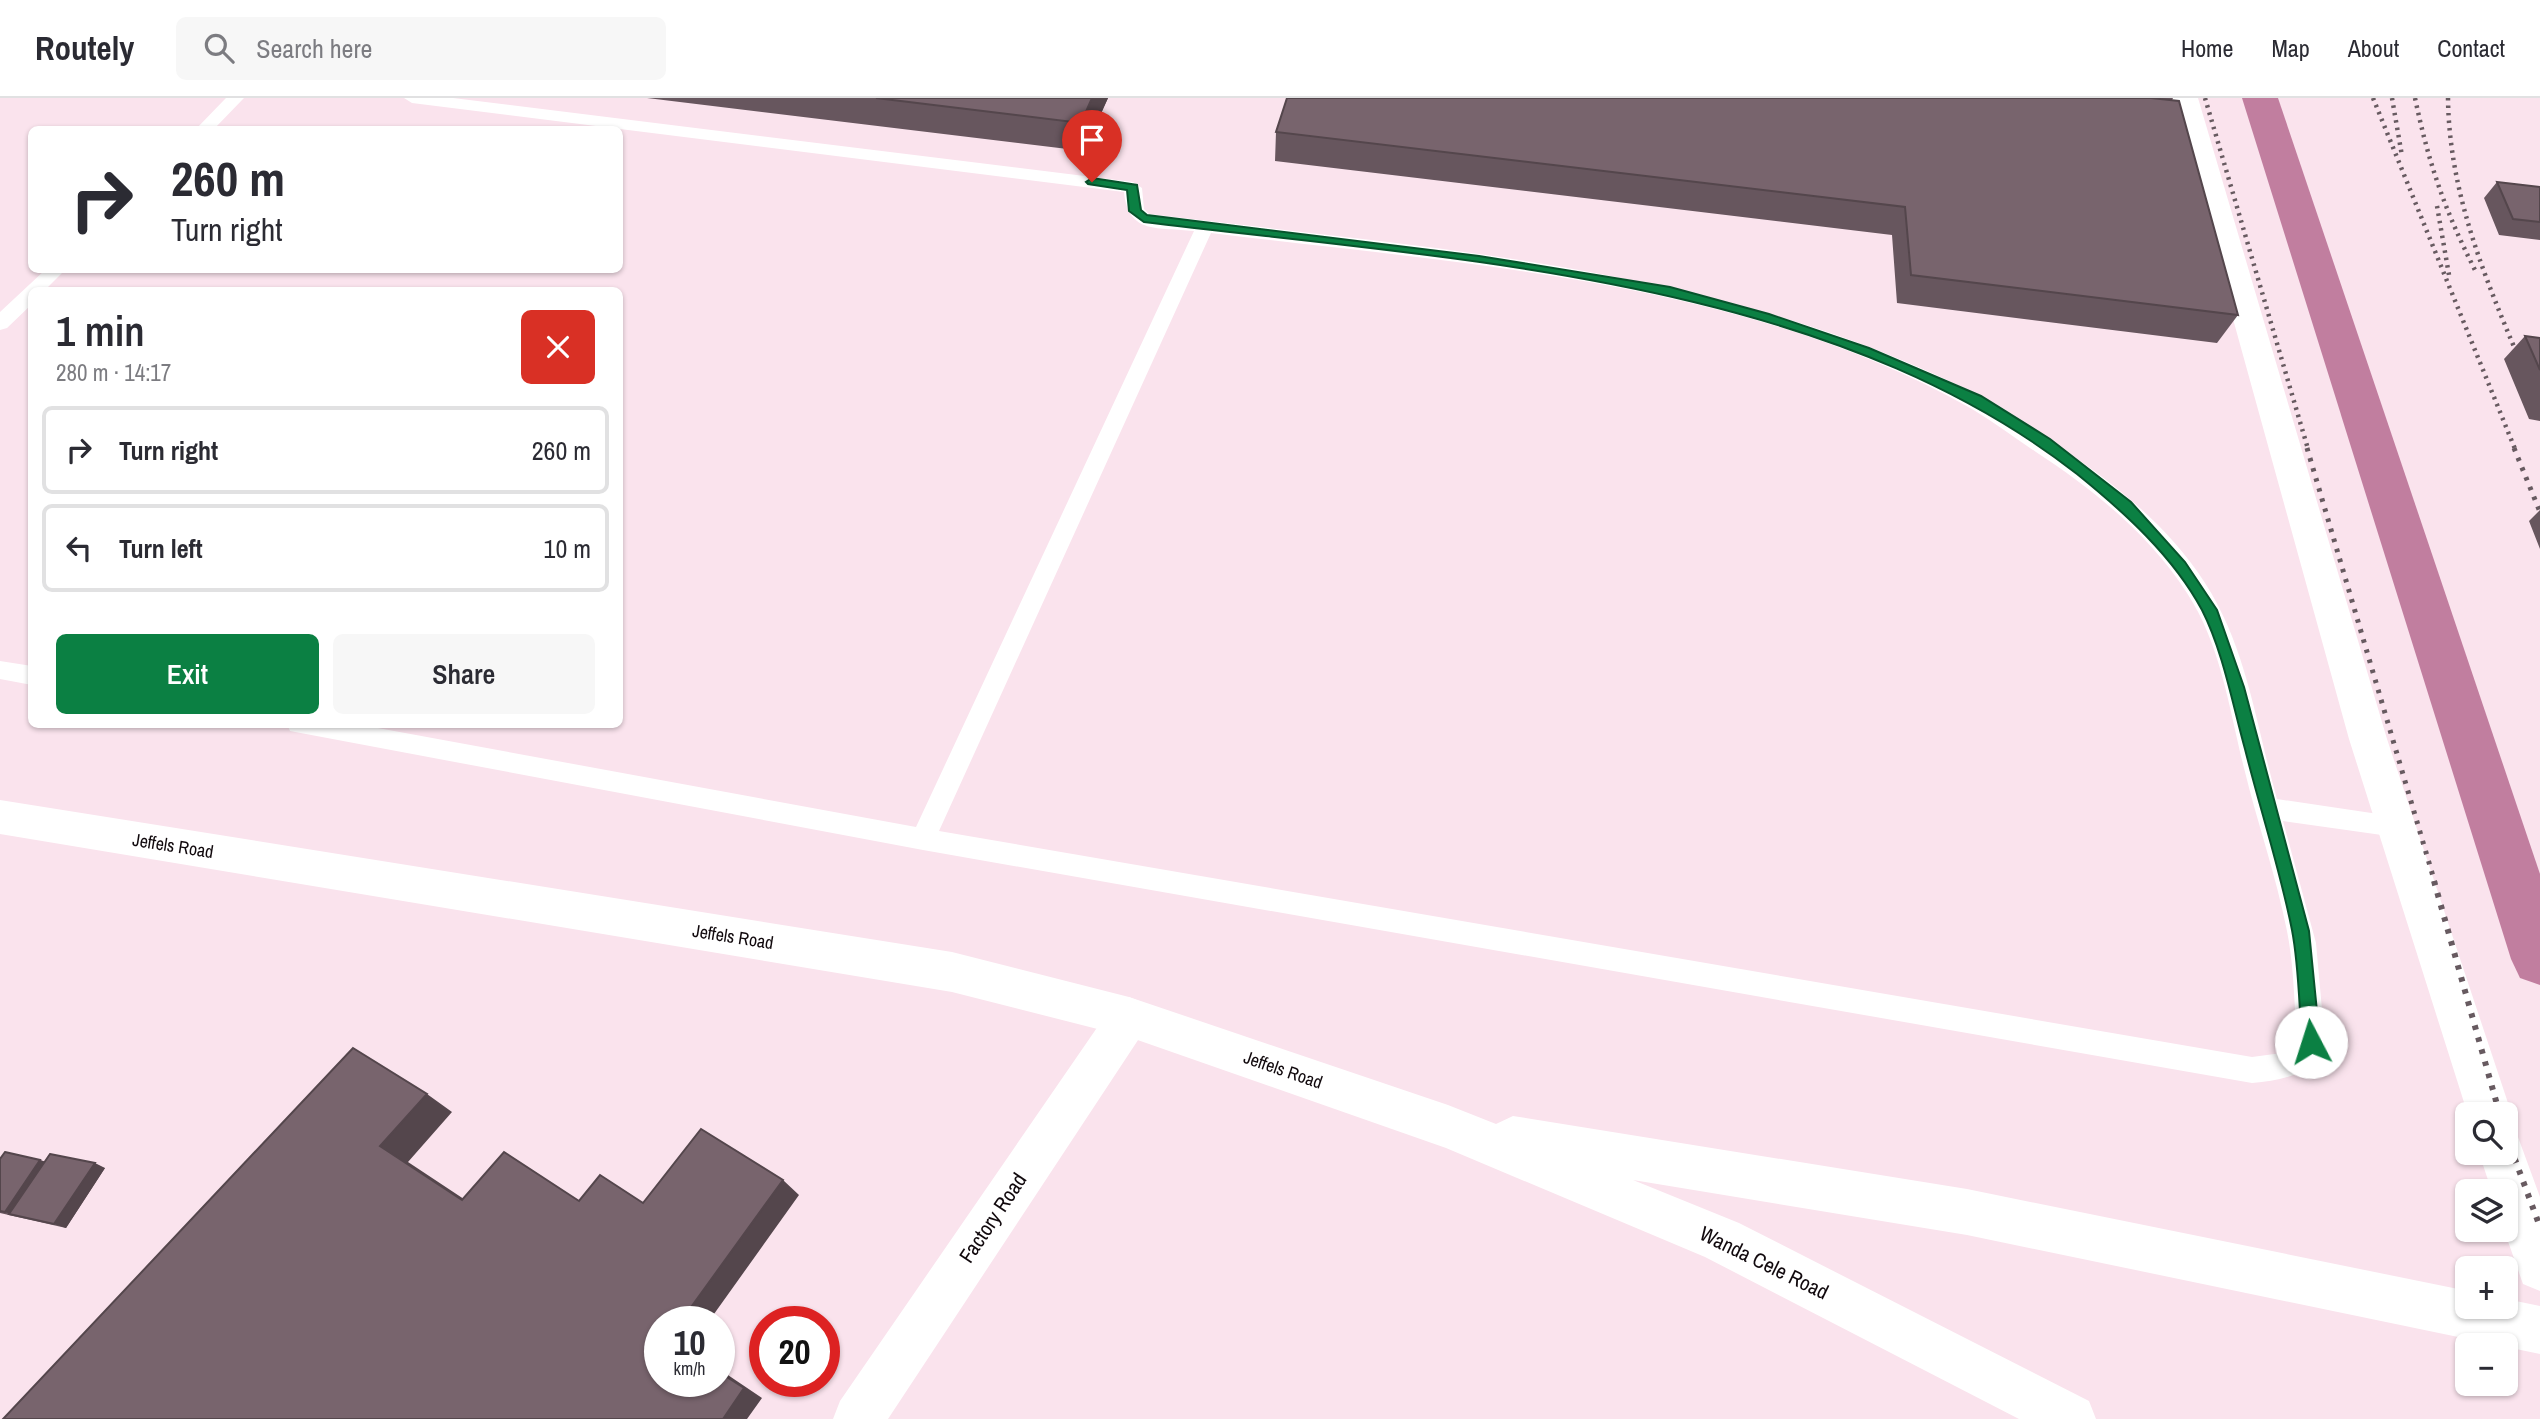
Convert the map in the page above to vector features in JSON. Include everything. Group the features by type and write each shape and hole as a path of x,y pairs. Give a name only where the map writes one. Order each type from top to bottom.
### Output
{"main road":[{"path":"2185,98 2368,739 2486,1102"},
{"name":"Jeffels Road","path":"0,817 952,972 1129,1017 1448,1127"},
{"name":"Factory Road","path":"858,1419 1129,1017"},
{"path":"1448,1127 1967,1212 2540,1330"},
{"name":"Wanda Cele Road","path":"1448,1127 1722,1240 2071,1419"},
{"path":"2506,1165 2540,1267"}],"lane":[{"path":"206,126 236,98"},
{"path":"321,728 923,839 2252,1070 2288,1066 2311,1042 2301,931 2266,808 2236,687 2209,610 2180,566 2126,506 2045,443 1976,400 1864,351 1764,317 1670,291 1479,260 1144,219 1135,211 1133,188 1119,185 412,98"},
{"path":"923,839 1205,227"},
{"path":"38,287 53,273"},
{"path":"0,323 28,297"},
{"path":"0,670 28,675"},
{"path":"2266,808 2396,827"}],"building":[{"path":"876,98 1092,98 1081,123"},
{"path":"1287,98 2151,98 2179,101 2238,315 1911,275 1905,207 1276,132"},
{"path":"2497,182 2540,187 2540,222 2513,219"},
{"path":"2525,336 2540,338 2540,370"},
{"path":"353,1048 427,1094 380,1146 462,1200 504,1152 579,1201 600,1175 643,1203 701,1129 783,1180 692,1306 644,1306 644,1397 735,1397 735,1382 744,1388 723,1419 3,1419"},
{"path":"5,1152 40,1160 5,1212 0,1211 0,1159"},
{"path":"50,1154 95,1163 54,1224 9,1214"}],"waterway":[{"path":"2260,98 2540,959"}],"railway":[{"path":"2205,98 2308,449"},
{"path":"2373,98 2515,449"},
{"path":"2392,98 2402,156"},
{"path":"2415,98 2439,187 2476,272"},
{"path":"2448,98 2450,133 2462,200 2482,265 2520,361"},
{"path":"2437,206 2449,275"},
{"path":"2307,448 2435,883"},
{"path":"2514,448 2540,512"},
{"path":"2434,881 2496,1102"},
{"path":"2517,1165 2540,1227"}],"route":[{"path":"1092,182 1133,188 1135,211 1144,219 1479,260 1670,291 1764,317 1864,351 1976,400 2045,443 2126,506 2180,566 2209,610 2236,687 2266,808 2301,931 2311,1042"}]}
